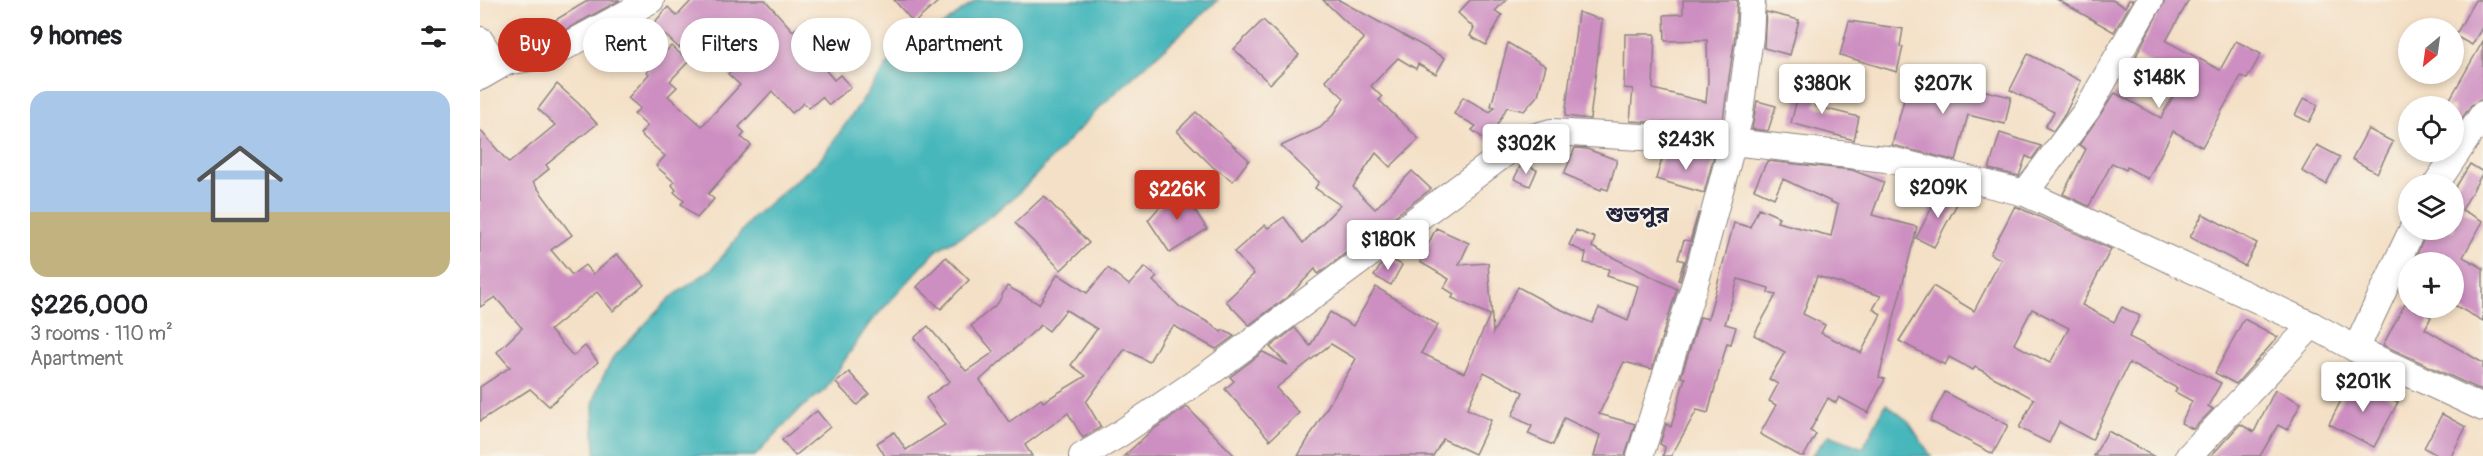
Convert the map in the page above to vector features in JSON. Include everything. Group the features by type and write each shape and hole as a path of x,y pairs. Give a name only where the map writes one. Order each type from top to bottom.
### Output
{"street":[{"path":"480,40 488,72 519,59 550,55 651,0"},
{"path":"1640,456 1697,278 1739,119 1752,0"},
{"path":"2025,193 2087,110 2150,0"},
{"path":"2443,174 2483,114"},
{"path":"1082,456 1118,435 1211,372 1511,149 1530,138 1551,132 1732,142 1886,159 2025,193 2483,408"},
{"path":"2356,349 2407,240"},
{"path":"2189,456 2312,326"}],"water":[{"path":"977,0 1218,0 1102,105 1018,194 971,231 938,249 868,325 825,390 801,408 755,456 597,456 593,405 598,387 613,358 670,298 713,268 753,217 821,159 883,71 1023,72 1023,18 952,18"},
{"path":"1886,404 1908,421 1931,456 1811,456 1829,435 1863,448"}],"building":[{"path":"589,0 620,0 583,18 571,27 571,18 559,18"},
{"path":"692,0 765,0 791,29 791,72 827,72 834,80 840,75 851,87 829,105 822,97 809,108 804,103 792,113 772,91 739,127 745,133 741,137 751,145 708,194 714,199 697,218 681,204 684,201 674,192 676,190 672,185 674,182 656,166 665,156 640,134 647,126 634,114 640,108 628,98 649,74 647,72 668,72 668,49 671,46 680,54 680,70 670,81 677,87 668,96 702,126 740,85 728,74 730,72 779,72 779,18 680,18 679,48 668,38 668,18 658,18 668,7 677,16"},
{"path":"894,0 940,0 920,18 910,18"},
{"path":"1323,0 1339,0 1445,58 1436,74 1418,64 1416,69 1398,58 1371,86 1382,97 1379,100 1419,139 1390,167 1376,153 1353,187 1375,209 1412,171 1431,189 1318,274 1315,269 1290,295 1249,325 1226,301 1254,274 1234,252 1265,225 1268,228 1284,217 1303,243 1340,205 1315,188 1319,182 1281,146 1320,128 1334,114 1344,98 1325,80 1364,39"},
{"path":"1470,0 1506,0 1495,11 1502,15 1486,45 1470,36 1474,28 1458,13"},
{"path":"1683,0 1737,0 1735,36 1722,126 1630,121 1633,89 1624,88 1625,34 1655,34 1653,89 1706,102 1707,40 1665,41 1664,15 1683,14"},
{"path":"2058,0 2112,0 2125,7 2129,0 2133,0 2114,32"},
{"path":"2165,0 2189,0 2166,41 2220,70 2236,41 2261,54 2247,79 2241,76 2202,147 2173,131 2148,179 2127,167 2126,170 2112,163 2089,206 2063,194 2086,149 2079,145 2115,93 2161,118 2182,80 2136,56"},
{"path":"2475,0 2483,0 2483,26 2472,45 2464,41 2464,20"},
{"path":"1578,12 1602,20 1590,119 1565,116"},
{"path":"1766,12 1799,20 1790,55 1764,48"},
{"path":"1263,20 1299,55 1270,84 1234,49"},
{"path":"1849,21 1903,29 1900,46 1903,47 1897,72 1840,55"},
{"path":"2483,41 2483,99 2471,105 2464,115 2464,96 2452,96 2459,84 2464,84 2464,74"},
{"path":"1508,43 1546,66 1538,95 1524,111 1507,107 1488,142 1472,130 1476,126 1454,114 1463,97 1490,112 1495,107 1491,106"},
{"path":"2028,54 2081,81 2065,114 2053,131 2045,127 2054,112 2010,90"},
{"path":"1911,73 2011,97 2005,124 1968,115 1956,161 1892,145"},
{"path":"1801,83 1820,88 1815,106 1859,117 1854,140 1791,123"},
{"path":"557,84 597,124 546,165 549,169 533,182 572,235 551,250 572,275 585,265 593,274 617,254 644,285 613,311 597,292 550,330 573,356 585,346 598,362 549,406 530,389 480,421 480,387 510,367 497,352 522,328 495,297 480,307 480,130 509,163 555,125 538,109"},
{"path":"2304,98 2318,105 2309,122 2295,115"},
{"path":"1757,101 1776,106 1768,131 1752,129"},
{"path":"1196,112 1249,160 1233,181 1213,167 1177,131"},
{"path":"2368,129 2393,142 2377,173 2352,159"},
{"path":"2000,133 2041,146 2032,159 2026,156 2019,176 1989,169"},
{"path":"2317,145 2340,157 2326,184 2302,171"},
{"path":"1575,148 1587,149 1617,160 1608,190 1602,188 1601,190 1564,174"},
{"path":"1664,153 1714,156 1704,193 1656,179"},
{"path":"1767,161 1852,170 1884,182 1872,215 1917,227 1879,377 1885,379 1868,413 1839,397 1836,403 1828,398 1810,431 1816,434 1804,456 1760,434 1776,405 1769,401 1778,384 1769,379 1785,352 1754,335 1776,295 1768,293 1769,288 1738,279 1725,324 1736,327 1731,344 1727,343 1708,413 1697,410 1671,456 1663,456 1665,447 1660,444 1666,424 1671,427 1685,378 1681,377 1700,317 1708,319 1734,223 1750,227 1759,208 1779,217 1777,222 1831,236 1838,205 1783,179 1774,198 1754,189","holes":["1817,276 1881,296 1873,309 1881,314 1861,353 1821,333 1825,325 1803,314"]},
{"path":"1522,163 1537,170 1530,186 1514,179"},
{"path":"2470,164 2483,172 2464,206 2464,174"},
{"path":"1179,185 1207,229 1170,253 1148,220"},
{"path":"1941,190 1959,200 1934,247 1916,238"},
{"path":"1044,196 1089,243 1061,270 1015,223"},
{"path":"2015,206 2111,249 2082,305 2114,322 2122,307 2140,316 2129,337 2221,383 2208,406 2213,409 2193,429 2181,423 2192,401 2175,392 2177,388 2129,363 2092,440 2059,422 2049,443 2019,428 2034,399 1975,367 1973,370 1949,357 1945,365 1899,341 1933,286 1974,311 2001,259 1990,254","holes":["2032,309 2069,328 2050,363 2014,344"]},
{"path":"2464,211 2483,221 2464,255 2464,252 2418,252 2423,240 2464,240"},
{"path":"1698,213 1680,281 1678,280 1684,261 1678,259 1684,240 1690,241"},
{"path":"2203,214 2257,243 2245,266 2190,237"},
{"path":"1436,228 1469,243 1459,265 1488,263 1493,333 1518,287 1592,323 1599,308 1628,321 1638,286 1607,276 1609,269 1584,263 1586,253 1569,245 1576,230 1595,238 1592,247 1677,289 1652,369 1624,362 1599,414 1635,424 1625,456 1594,456 1600,435 1564,418 1553,445 1528,434 1532,426 1512,416 1523,392 1484,372 1467,409 1491,420 1475,454 1443,439 1433,456 1298,456 1356,359 1331,344 1276,388 1299,413 1270,440 1225,389 1234,381 1230,377 1263,352 1288,365 1270,347 1295,328 1310,346 1330,312 1353,326 1376,287 1438,325 1421,353 1464,373 1490,315 1452,298 1454,294 1444,288 1449,279 1420,262"},
{"path":"946,257 969,280 941,309 917,287"},
{"path":"1389,258 1402,265 1391,285 1374,276"},
{"path":"2464,258 2483,268 2483,321 2464,311"},
{"path":"1145,267 1157,277 1153,281 1180,307 1221,332 1223,330 1234,336 1216,349 1174,326 1163,337 1149,362 1125,349 1086,402 1101,427 1083,438 1068,413 1025,445 1032,456 885,456 877,443 894,432 906,450 945,425 926,398 950,381 914,338 928,326 966,371 994,352 971,326 998,303 1007,286 1039,304 1058,274 1087,293 1108,268 1129,285","holes":["1066,310 1097,329 1071,365 1086,376 1043,402 1041,399 1009,422 980,380 1041,325 1049,331"]},
{"path":"2398,317 2430,318 2425,329 2483,363 2483,391 2383,345"},
{"path":"2244,319 2278,337 2236,384 2215,373"},
{"path":"849,372 869,394 857,405 836,383"},
{"path":"2352,379 2398,402 2374,447 2329,424"},
{"path":"2275,390 2301,403 2287,430 2278,425 2260,456 2211,456 2240,424 2254,432"},
{"path":"1945,392 2008,425 1993,454 1930,421"},
{"path":"1187,407 1235,456 1124,456 1151,431"},
{"path":"817,411 830,427 795,456 782,440"},
{"path":"2442,414 2466,427 2451,456 2439,456 2424,448"},
{"path":"2108,431 2153,456 2094,456"}],"district":[{"name":"শুভপুর","path":"1637,214"}]}
